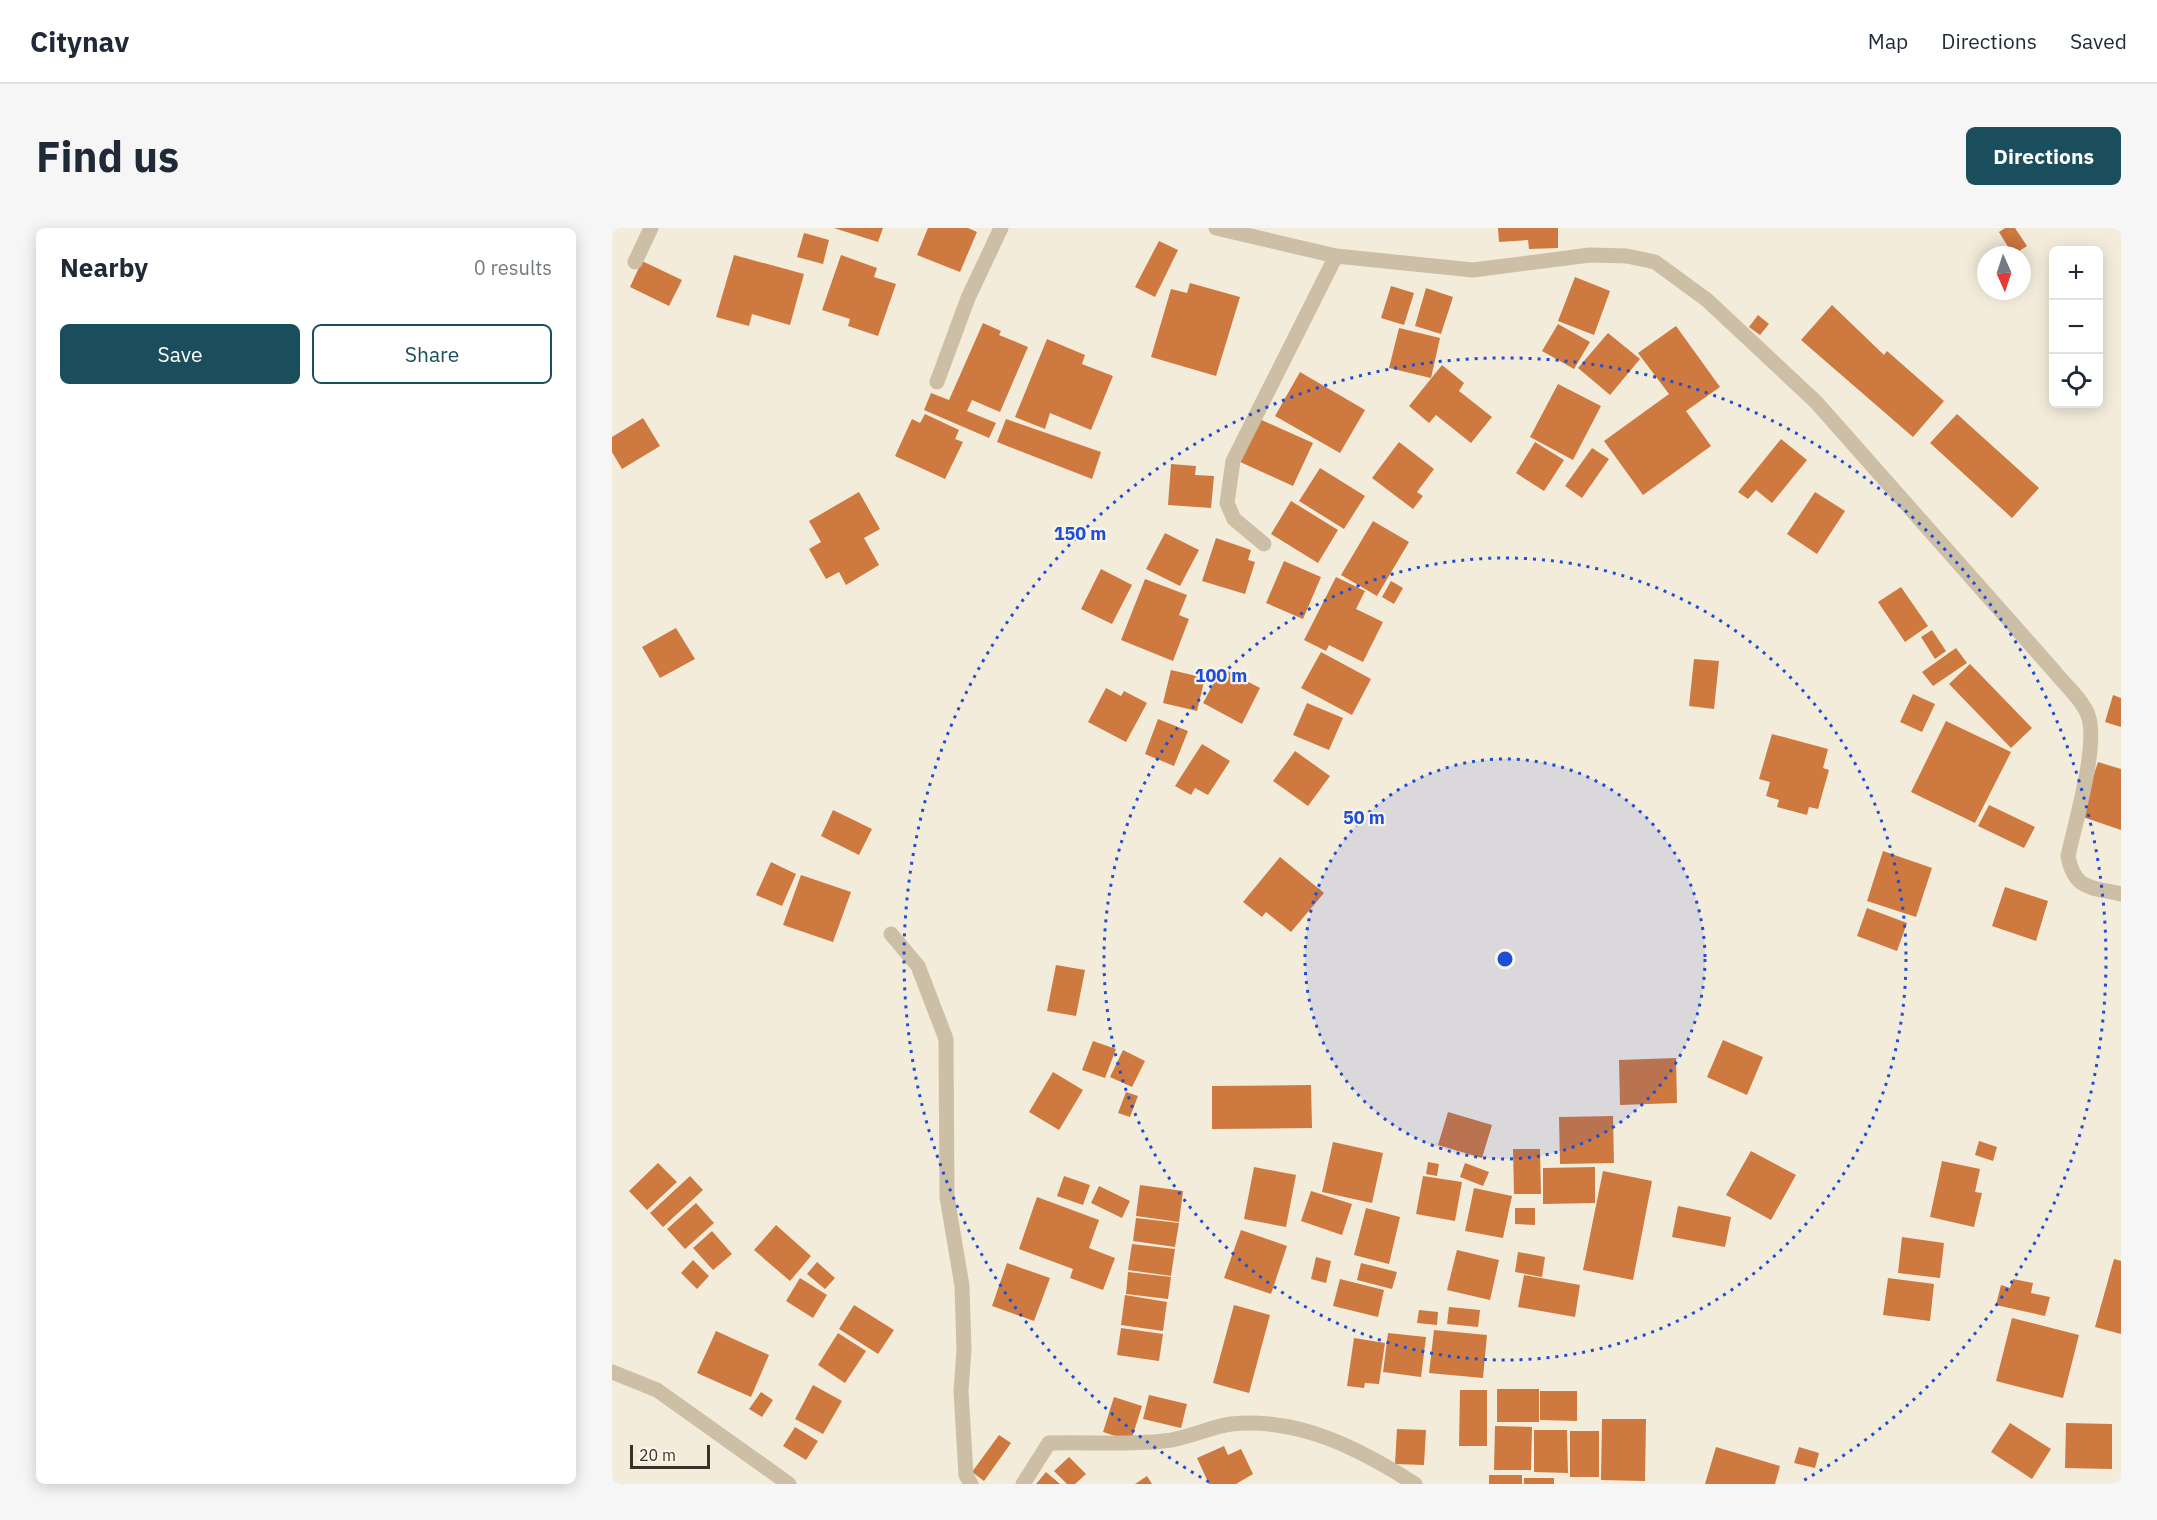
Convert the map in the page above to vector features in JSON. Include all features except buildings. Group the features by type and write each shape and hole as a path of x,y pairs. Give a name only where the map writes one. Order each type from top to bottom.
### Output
{"street":[{"path":"635,262 651,228"},
{"path":"937,381 968,298 1001,228"},
{"path":"1216,228 1336,256 1473,270 1590,255 1627,256 1655,262 1707,300 1816,402 2054,671 2088,713 2092,730 2090,750 2068,856 2071,873 2079,883 2121,894"},
{"path":"1263,544 1234,519 1227,503 1233,460 1336,256"},
{"path":"891,934 918,966 946,1039 947,1197 962,1286 964,1350 961,1391 966,1475 971,1484"},
{"path":"612,1372 657,1389 789,1484"},
{"path":"1023,1484 1049,1443 1167,1441 1228,1424 1255,1422 1293,1427 1339,1441 1415,1484"}]}
